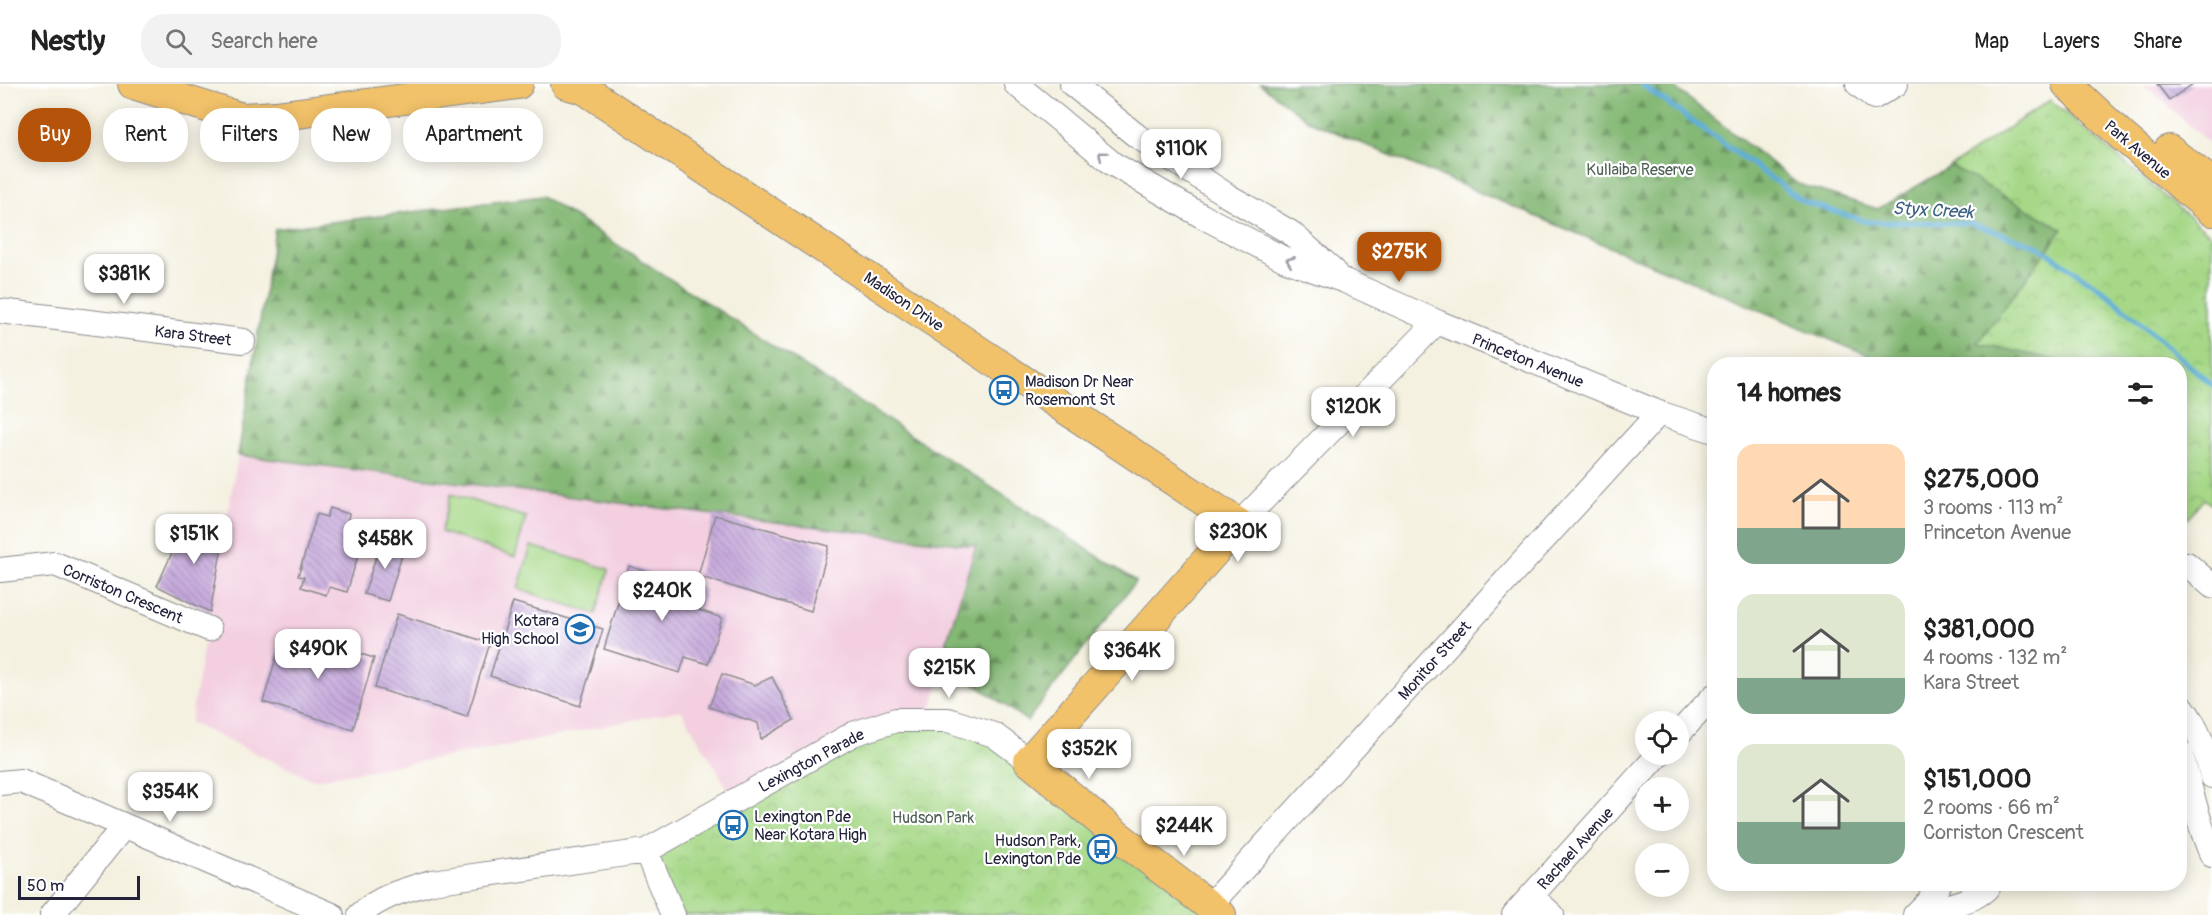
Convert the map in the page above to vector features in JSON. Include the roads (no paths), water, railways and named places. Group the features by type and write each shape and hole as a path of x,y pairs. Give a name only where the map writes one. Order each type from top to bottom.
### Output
{"main road":[{"path":"136,84 242,118 276,116 518,84"},
{"name":"Madison Drive","path":"566,84 584,89 1239,524"},
{"name":"Park Avenue","path":"2067,84 2132,144 2212,211"},
{"name":"Park Avenue","path":"2087,84 2212,183"},
{"path":"2132,144 2156,153 2212,194"},
{"path":"1029,761 1239,524"},
{"name":"Lexington Parade","path":"1029,761 1118,836 1215,910"}],"street":[{"name":"Princeton Avenue","path":"1016,84 1113,164 1202,216 1286,260 1344,281 1437,322 1659,413 1707,429"},
{"name":"Princeton Avenue","path":"1072,84 1137,136 1291,233 1344,281"},
{"path":"1858,84 1874,97 1896,84"},
{"name":"Kara Street","path":"0,311 243,341"},
{"path":"1239,524 1437,322"},
{"name":"Monitor Street","path":"1215,910 1659,413"},
{"name":"Corriston Crescent","path":"0,570 55,564 209,629"},
{"path":"2187,564 2212,586"},
{"path":"1689,722 1707,703"},
{"path":"2187,713 2205,747 2212,776"},
{"name":"Lexington Parade","path":"360,915 372,904 398,891 432,882 646,851 853,734 896,720 948,720 994,735 1029,761"},
{"name":"Rachael Avenue","path":"1515,915 1649,765"},
{"path":"2187,775 2200,828 2212,855"},
{"path":"0,783 21,781 332,915"},
{"path":"52,915 124,826"},
{"path":"646,851 674,915"},
{"path":"1916,914 1934,891"},
{"path":"1916,914 1975,897 1986,891"},
{"path":"1532,897 1552,915"}],"waterway":[{"name":"Styx Creek","path":"1641,84 1804,202 1868,222 1969,223 2038,246 2105,292 2180,357"},
{"name":"Styx Creek","path":"2187,363 2212,385"}],"place":[{"name":"Madison Dr Near Rosemont St","path":"1004,390"},
{"name":"Kotara High School","path":"580,629"},
{"name":"Lexington Pde Near Kotara High","path":"733,825"},
{"name":"Hudson Park, Lexington Pde","path":"1102,849"}],"park label":[{"name":"Kullaiba Reserve","path":"1640,169"},
{"name":"Hudson Park","path":"933,817"}]}
